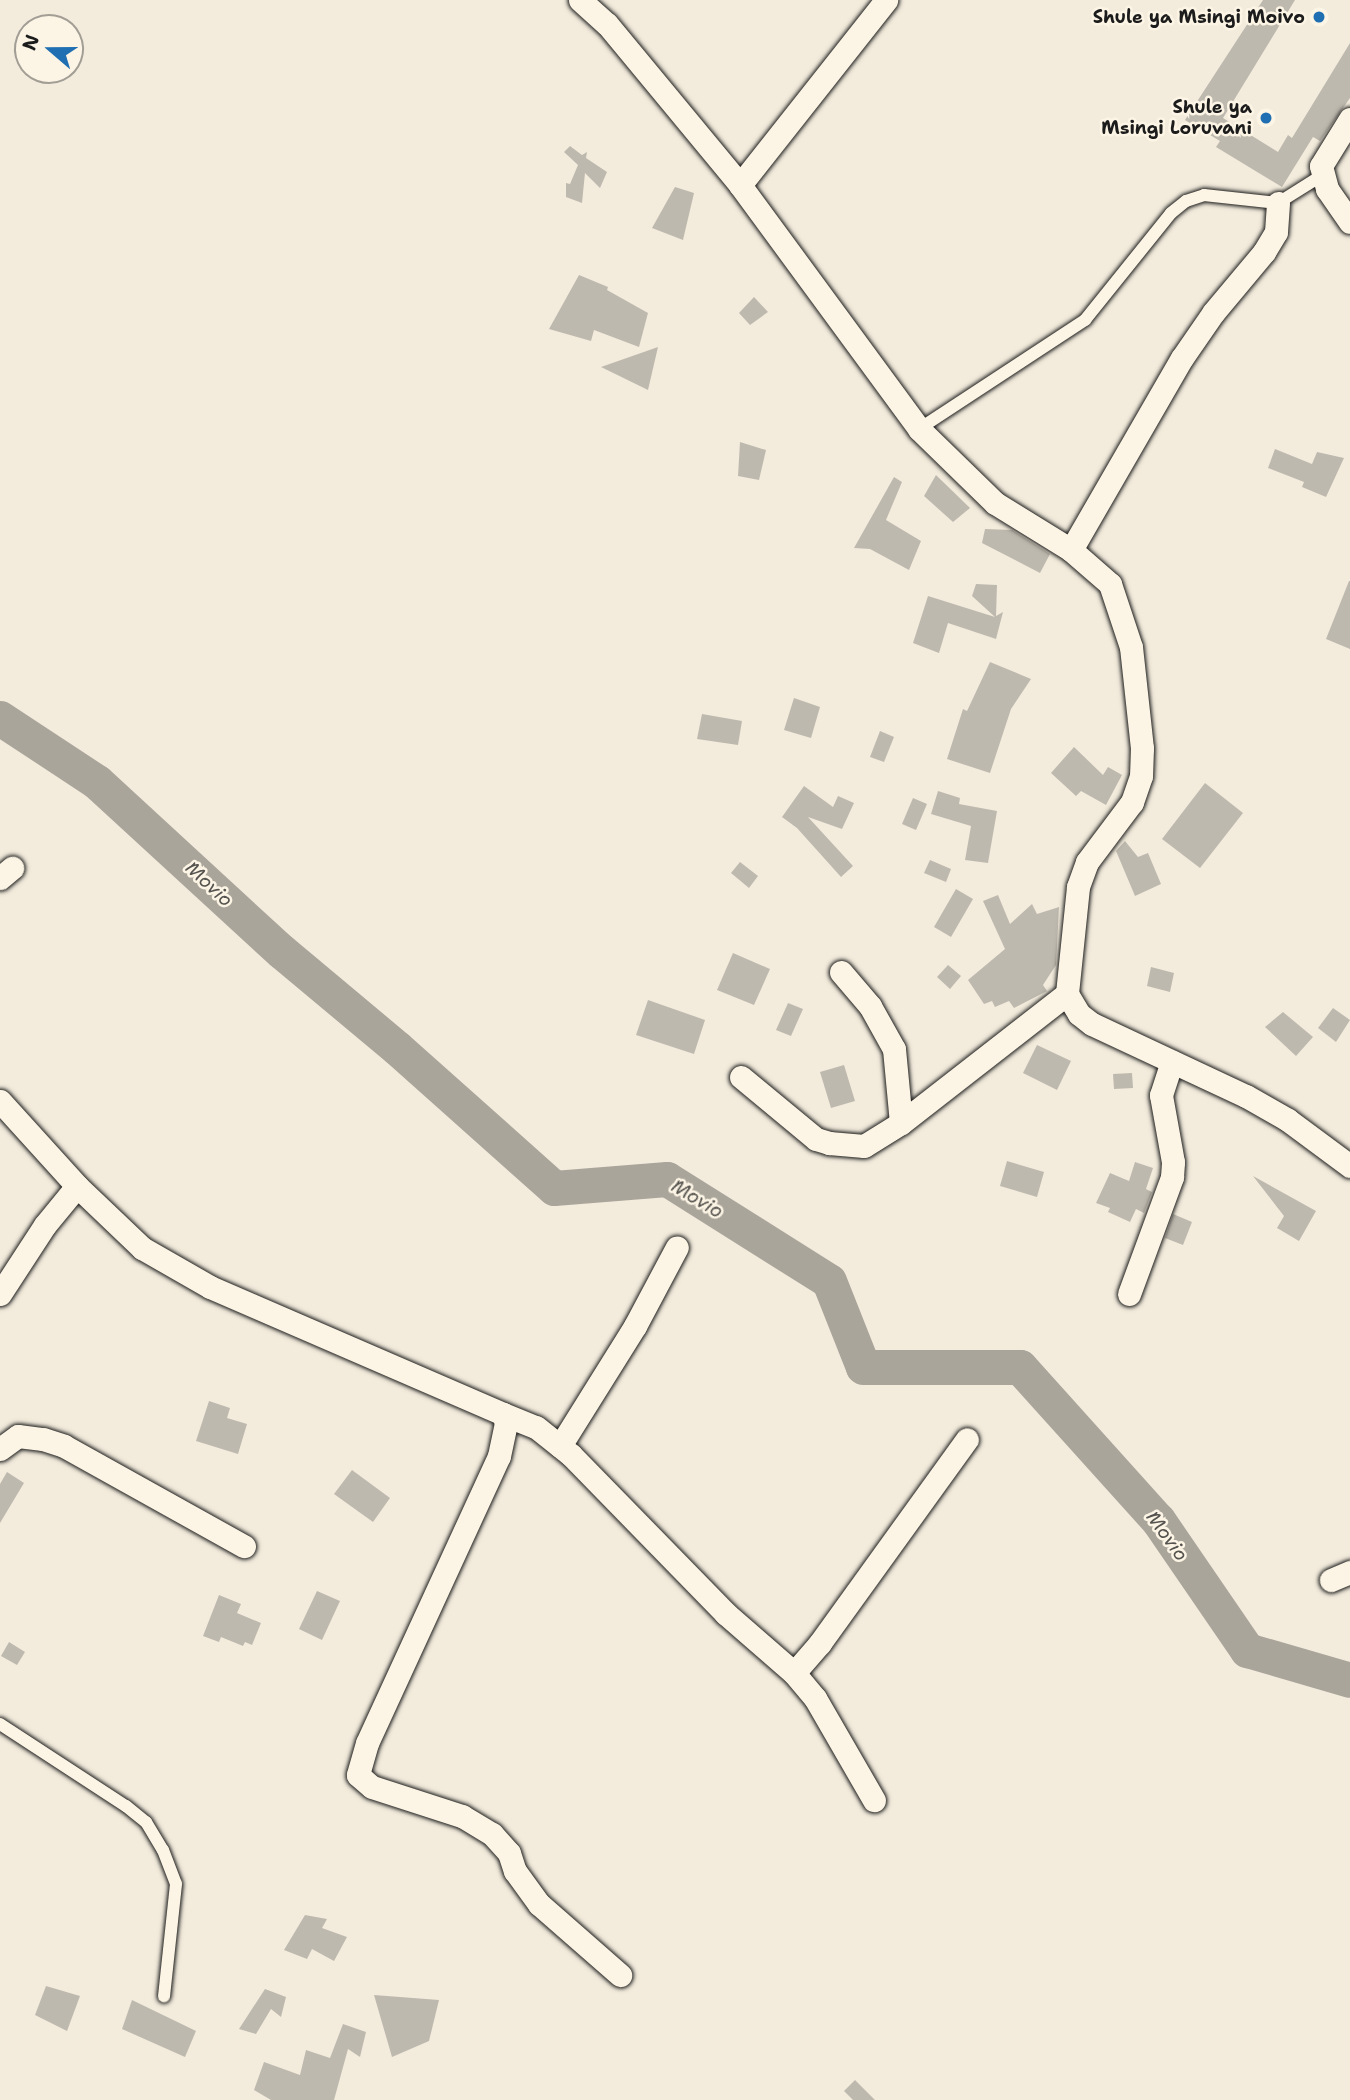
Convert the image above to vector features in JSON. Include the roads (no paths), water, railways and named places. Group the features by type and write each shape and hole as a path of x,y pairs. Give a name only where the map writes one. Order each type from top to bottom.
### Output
{"street":[{"path":"580,0 607,24 740,185 919,429 995,503 1071,550 1110,584 1131,647 1142,748 1141,776 1132,802 1087,862 1078,887 1066,994 1079,1014 1092,1024 1288,1120 1350,1166"},
{"path":"740,185 886,0"},
{"path":"1350,119 1325,154 1321,176 1350,222"},
{"path":"1071,550 1182,358 1213,313 1270,242 1278,225 1278,203"},
{"path":"841,972 870,1006 894,1049 901,1123"},
{"path":"741,1077 802,1129 829,1143 864,1146 901,1123 1066,994"},
{"path":"1129,1294 1172,1177 1173,1162 1161,1095 1172,1062"},
{"path":"0,1101 76,1186 142,1248 211,1287 536,1427 560,1446 725,1613 794,1673 816,1698 874,1800"},
{"path":"0,1294 45,1225 76,1186"},
{"path":"560,1446 635,1326 677,1247"},
{"path":"503,1414 506,1423 499,1456 367,1744 358,1775 372,1787 462,1816 492,1833 509,1853 514,1871 539,1904 620,1975"},
{"path":"0,1449 18,1436 43,1439 64,1446 244,1546"},
{"path":"794,1673 820,1643 967,1439"}],"lane":[{"path":"919,429 1085,320 1171,213 1186,201 1205,195 1278,203 1321,176"},
{"path":"0,1724 126,1806 146,1822 163,1850 176,1884 164,1996"}],"waterway":[{"name":"Movio","path":"0,718 97,782 281,951 397,1048 554,1188 667,1179 829,1281 863,1367 1020,1367 1158,1520 1247,1650 1350,1680"}],"place":[{"name":"Shule ya Msingi Moivo","path":"1319,17"},
{"name":"Shule ya Msingi Loruvani","path":"1266,118"}]}
